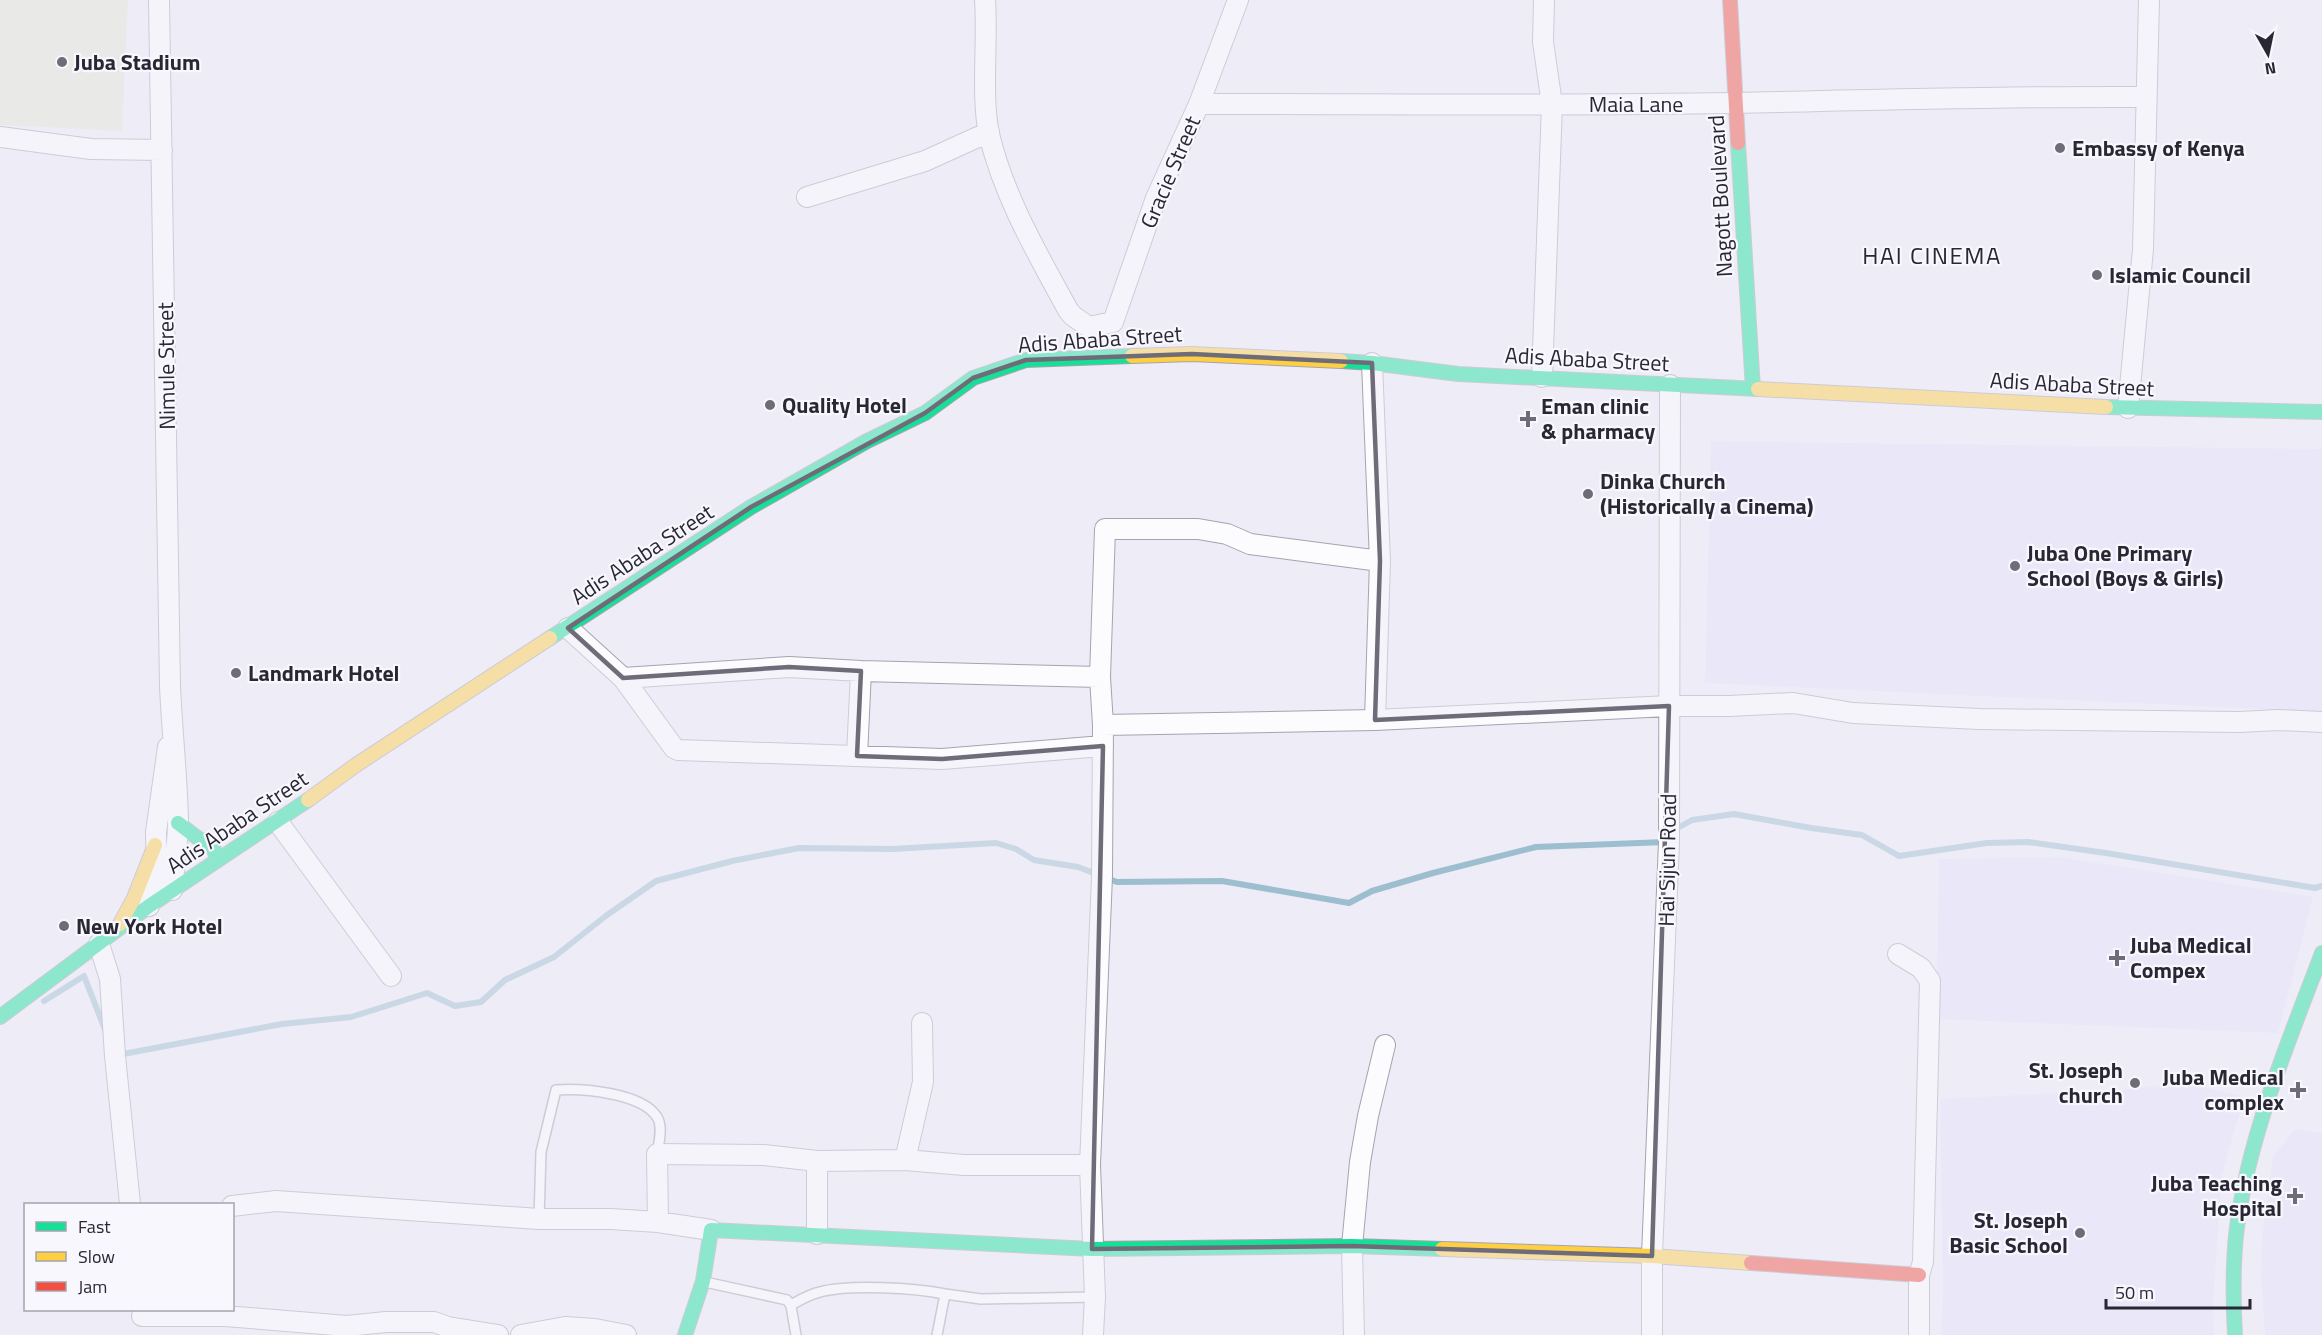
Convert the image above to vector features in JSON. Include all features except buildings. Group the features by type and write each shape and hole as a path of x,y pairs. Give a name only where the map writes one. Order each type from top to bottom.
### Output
{"street":[{"name":"Nimule Street","path":"159,0 172,733 176,752 178,824 172,890"},
{"path":"985,0 986,101 989,132 1007,193 1027,236 1068,310 1089,327 1113,322"},
{"name":"Gracie Street","path":"1105,358 1113,322 1156,198 1199,104 1238,0"},
{"path":"1542,377 1552,104 1544,42 1544,0"},
{"name":"Nagott Boulevard","path":"1731,0 1753,389"},
{"path":"2128,408 2143,249 2149,0"},
{"name":"Maia Lane","path":"1199,104 1736,103 2031,96 2146,97"},
{"path":"807,197 925,161 989,132"},
{"path":"0,137 92,148 162,150"},
{"name":"Adis Ababa Street","path":"0,1017 149,906 278,822 356,765 751,507 867,441 925,413 973,378 1026,360 1192,354 1372,363 1458,374 1670,385 2128,408 2322,412"},
{"path":"1372,363 1380,561 1375,720"},
{"name":"Hai Sijun Road","path":"1652,1335 1652,1256 1669,842 1670,385"},
{"path":"1093,1335 1095,1297 1090,1165 1102,876 1103,724 1100,676 1106,529 1198,529 1227,534 1250,544 1380,561"},
{"path":"568,628 623,678 674,748 716,752 942,759 1103,746"},
{"path":"623,678 789,667 861,671 1100,676"},
{"path":"857,756 861,671"},
{"path":"1103,724 1375,720 1669,706 1793,703 1853,713 1979,720 2322,722"},
{"name":"Nimule Street","path":"149,906 157,875 155,846 164,764 172,733"},
{"path":"278,822 391,976"},
{"path":"178,824 199,839 211,843 218,860"},
{"path":"117,930 134,898 155,846"},
{"path":"99,944 110,979 115,1056 130,1203"},
{"path":"2235,1335 2234,1255 2241,1202 2270,1100 2322,953"},
{"path":"1898,954 1921,968 1930,981 1923,1262 1919,1275 1919,1335"},
{"path":"905,1160 923,1082 922,1023"},
{"path":"1354,1335 1352,1246 1360,1162 1385,1045"},
{"path":"658,1222 657,1154 764,1155 817,1161 905,1160 964,1165 1090,1165"},
{"path":"817,1161 817,1234"},
{"path":"234,1206 276,1201 538,1219 611,1219 658,1222 711,1230 1092,1249 1352,1246 1652,1256 1919,1275"},
{"path":"685,1335 703,1281 711,1230"},
{"path":"142,1320 225,1316 346,1331 386,1322 434,1322 448,1327 498,1335"},
{"path":"521,1335 565,1327 595,1329 626,1335"}],"lane":[{"path":"538,1219 542,1152 556,1089 617,1095 648,1107 659,1118 657,1154"},
{"path":"703,1281 787,1300 791,1305 796,1335"},
{"path":"791,1305 815,1293 859,1288 981,1299 1095,1297"},
{"path":"938,1335 945,1294"}],"highlighted area":[{"path":"1192,354 1372,363 1380,561 1375,720 1669,706 1652,1256 1352,1246 1092,1249 1103,746 942,759 857,756 861,671 789,667 623,678 568,628 751,507 925,413 973,378 1026,360"}],"shaded area":[{"name":"Juba One Primary School (Boys & Girls)","path":"1711,441 2322,449 2322,712 1705,683"},
{"name":"Juba Medical Compex","path":"2061,857 2313,897 2278,1033 1936,1019 1939,859"},
{"name":"St. Joseph Basic School","path":"2183,1082 2244,1097 2222,1175 2213,1303 2214,1335 1941,1335 1943,1291 1940,1099 2134,1089"},
{"name":"Juba Teaching Hospital","path":"2295,1129 2322,1133 2322,1335 2265,1335 2261,1278 2262,1237 2273,1156"}],"green space":[{"name":"Juba Stadium","path":"0,0 128,0 122,131 0,125"}],"waterway":[{"path":"1674,830 1692,820 1734,814 1862,835 1899,856 1987,843 2028,842 2315,888 2322,886"},
{"path":"118,1055 282,1024 351,1017 427,993 455,1006 481,1002 505,980 554,957 607,915 656,881 732,861 799,848 892,849 996,843 1016,849 1034,860 1078,867 1117,882 1222,881 1349,903 1372,891 1536,847 1665,842"},
{"path":"44,1001 84,976 106,1032"}],"traffic: fast":[{"path":"1738,143 1753,389"},
{"path":"550,638 751,507 867,441 925,413 973,378 1026,360 1132,356"},
{"path":"1341,361 1458,374 1758,389"},
{"path":"2106,407 2322,412"},
{"path":"0,1017 149,906 308,800"},
{"path":"178,823 199,839 211,843 218,860"},
{"path":"2235,1335 2233,1292 2235,1249 2244,1186 2273,1085 2322,953"},
{"path":"685,1335 703,1281 711,1230 1092,1249 1352,1246 1442,1249"}],"traffic: slow":[{"path":"1132,356 1192,354 1341,361"},
{"path":"1758,389 2106,407"},
{"path":"308,800 356,765 550,638"},
{"path":"120,924 134,898 155,845"},
{"path":"1442,1249 1652,1256 1751,1263"}],"traffic: jam":[{"path":"1730,0 1738,143"},
{"path":"1751,1263 1919,1275"}],"place":[{"name":"Juba Stadium","path":"62,62"},
{"name":"Embassy of Kenya","path":"2060,148"},
{"name":"Islamic Council","path":"2097,275"},
{"name":"Quality Hotel","path":"770,405"},
{"name":"Eman clinic & pharmacy","path":"1528,419"},
{"name":"Dinka Church (Historically a Cinema)","path":"1588,494"},
{"name":"Juba One Primary School (Boys & Girls)","path":"2015,566"},
{"name":"Landmark Hotel","path":"236,673"},
{"name":"New York Hotel","path":"64,926"},
{"name":"Juba Medical Compex","path":"2117,958"},
{"name":"St. Joseph church","path":"2135,1083"},
{"name":"Juba Medical complex","path":"2298,1090"},
{"name":"Juba Teaching Hospital","path":"2295,1196"},
{"name":"St. Joseph Basic School","path":"2080,1233"}],"district":[{"name":"HAI CINEMA","path":"1932,256"}]}
